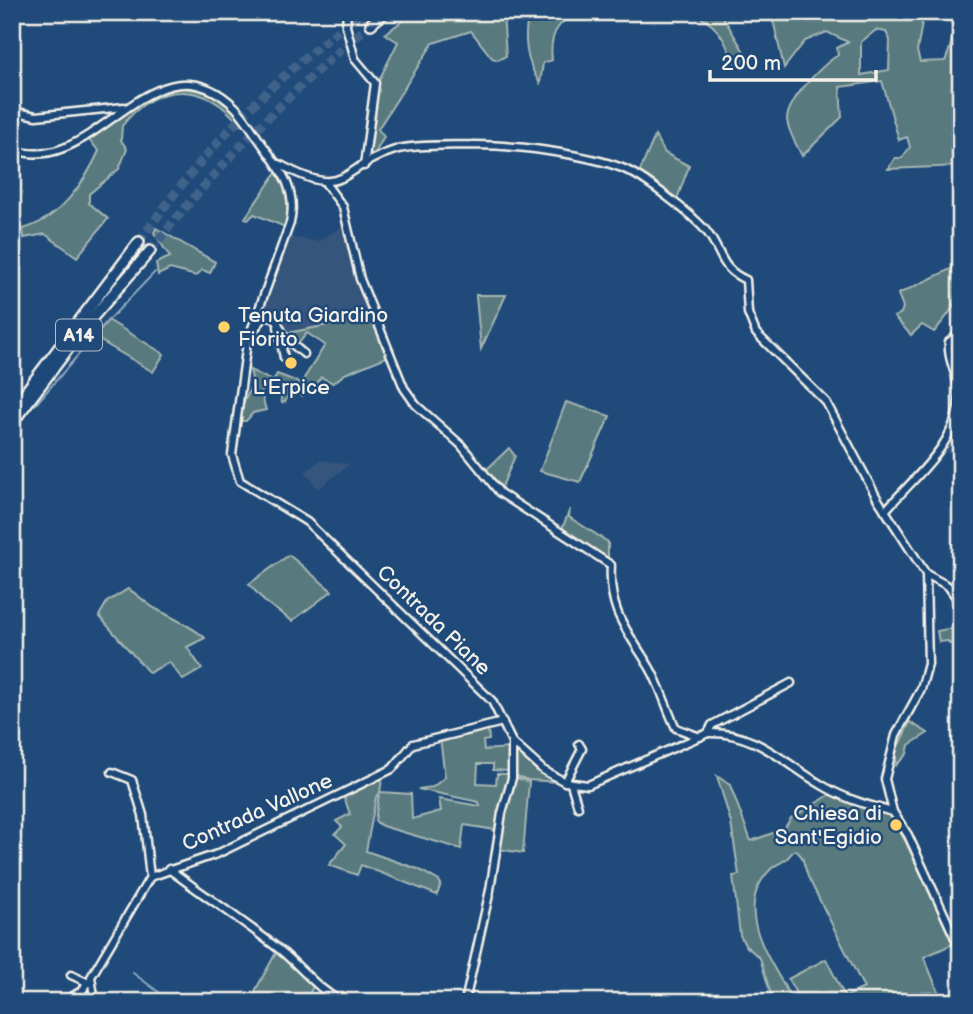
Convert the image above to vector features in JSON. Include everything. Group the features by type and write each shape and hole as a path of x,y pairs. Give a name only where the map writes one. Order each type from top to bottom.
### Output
{"highway":[{"path":"372,24 385,12"},
{"name":"A14","path":"12,410 139,242"},
{"name":"A14","path":"12,423 86,325 150,250"}],"street":[{"path":"347,12 346,26 355,59 375,83 364,166"},
{"name":"Contrada Piane","path":"12,149 40,153 64,149 89,136 126,107 161,88 178,85 205,89 237,108 278,163 290,187 291,219 247,342 232,455 240,481 307,522 492,701 512,742 543,771 568,783"},
{"path":"12,111 36,116 126,107"},
{"path":"700,737 676,728 650,669 623,628 612,602 611,565 500,493 461,446 416,405 404,388 360,279 343,207 326,184 396,150 478,145 594,160 623,168 639,178 706,232 728,271 746,280 748,313 756,333 826,402 885,511 926,574 948,586 961,604"},
{"name":"Contrada Piane","path":"278,163 304,178 326,184"},
{"path":"247,342 265,316 276,318 285,337 304,354"},
{"path":"279,325 277,334 284,358"},
{"path":"885,511 924,471 949,431 960,393 948,352 949,342 961,333"},
{"path":"926,574 928,664 920,689 888,758 885,779 893,812 908,835 961,951"},
{"path":"708,733 712,725 791,683"},
{"name":"Contrada Vallone","path":"150,877 217,854 392,769 413,744 503,722"},
{"path":"568,783 587,785 708,733 730,732 750,739 828,789 893,812"},
{"path":"465,1002 490,890 502,813 512,778 512,742"},
{"path":"578,807 568,783 582,749 579,744"},
{"path":"63,1002 83,990 89,983 150,877 142,815 132,780 112,772"},
{"path":"169,869 275,946 303,968 325,993 342,1002"},
{"path":"71,975 89,983 96,1002"}],"shaded area":[{"path":"347,224 355,265 374,316 288,333 279,317 263,306 289,237 318,241"},
{"path":"961,406 961,465 942,446"},
{"path":"321,460 350,464 318,489 305,472"}],"green space":[{"path":"414,12 503,12 506,56 498,60 492,58 471,31 433,43 378,129 384,137 374,155 368,152 378,82 398,42 385,34"},
{"path":"529,12 576,12 563,21 555,32 552,60 543,63 540,83 531,66 527,49"},
{"path":"688,12 720,12 752,65 735,67 719,33 706,21"},
{"path":"767,12 924,12 917,51 920,62 945,61 952,37 948,12 961,12 961,126 951,134 961,143 961,166 888,169 895,158 902,158 910,147 907,137 899,140 882,81 840,87 842,117 802,156 789,129 789,112 806,84 838,55 837,48 848,42 827,32 805,41 784,68 774,24","holes":["876,30 886,32 890,40 889,70 861,75 861,42"]},
{"path":"172,87 194,89 220,99 243,119 240,125 212,100 197,94 165,94 150,101 122,126 121,140 127,149 119,169 89,194 89,203 108,219 77,257 45,234 24,238 23,229 59,209 86,176 99,151 89,140 151,93"},
{"path":"655,136 665,153 689,166 677,199 639,173"},
{"path":"278,170 288,198 285,227 254,214 248,220 245,218"},
{"path":"156,228 215,262 210,273 202,270 196,276 170,269 158,275 156,263 170,257 154,233"},
{"path":"961,264 959,294 948,315 934,332 922,325 911,335 894,317 901,313 903,307 898,294"},
{"path":"506,295 481,349 476,297"},
{"path":"374,316 389,356 345,374 333,383 321,377 311,395 305,392 302,396 292,390 282,403 279,388 265,387 261,393 266,410 253,413 246,421 241,421 243,404 253,383 250,370 273,381 277,374 301,383 325,345 307,333 298,344 288,333"},
{"path":"108,320 164,354 153,372 94,337"},
{"path":"566,402 610,416 580,482 540,471"},
{"path":"509,448 515,456 501,489 484,472"},
{"path":"570,509 569,517 608,542 608,561 561,531"},
{"path":"289,555 332,591 292,621 264,601 249,584"},
{"path":"128,589 152,607 189,626 205,638 187,647 202,669 183,680 169,662 149,673 99,616 107,602"},
{"path":"961,618 961,640 950,644 948,641 939,642 937,631 958,627"},
{"path":"910,722 928,733 909,745 907,754 896,765 896,751"},
{"path":"488,727 489,740 483,741 484,750 508,748 509,771 493,770 493,764 478,764 477,783 496,784 497,774 509,774 496,830 464,825 461,849 382,826 375,821 379,794 376,797 366,851 418,869 439,881 441,884 437,895 361,865 357,875 329,865 346,844 335,834 342,827 336,821 350,814 343,794 383,774 380,792 411,794 412,819 441,811 439,799 480,806 479,802 418,789 433,787 445,777 440,738"},
{"path":"516,750 559,782 528,780 514,775"},
{"path":"717,776 730,785 751,841 784,829 791,818 833,793 890,815 906,842 953,944 924,957 940,996 927,1002 801,1002 788,979 826,959 845,997 864,988 808,877 802,857 796,850 771,869 759,885 754,901 754,919 759,936 793,1002 773,1002 760,958 745,945 740,935 733,876 739,875 731,823"},
{"path":"514,777 529,782 523,853 498,849"},
{"path":"278,949 307,973 314,985 305,1002 249,1002"}],"waterway":[{"path":"32,403 35,405 105,324 155,272"},
{"path":"12,387 20,393"},
{"path":"133,973 172,1002"}],"tunnel":[{"path":"139,242 189,176 241,117 298,64 363,12"},
{"path":"150,251 201,189 282,104 371,24"}],"place":[{"name":"Tenuta Giardino Fiorito","path":"224,327"},
{"name":"L'Erpice","path":"291,363"},
{"name":"Chiesa di Sant'Egidio","path":"896,825"}]}
